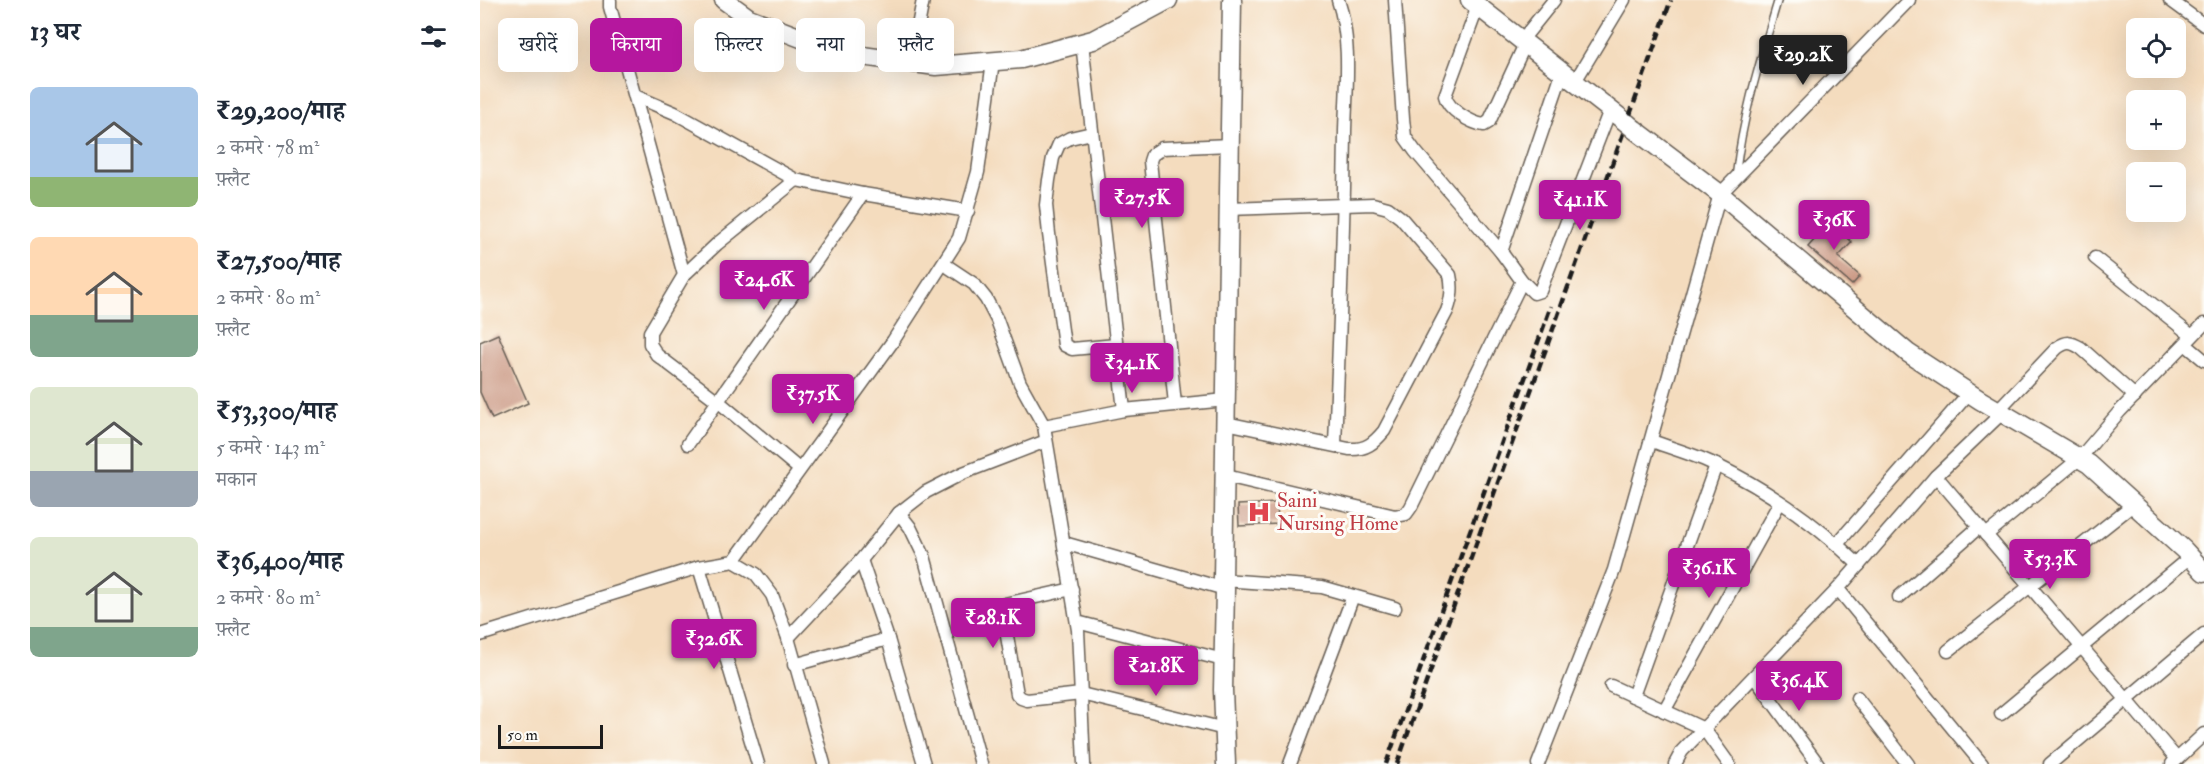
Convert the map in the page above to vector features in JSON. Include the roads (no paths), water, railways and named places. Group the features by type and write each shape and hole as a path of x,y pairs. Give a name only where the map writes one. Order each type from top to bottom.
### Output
{"street":[{"path":"610,0 609,7 684,275"},
{"path":"724,0 749,18 840,53 877,58"},
{"path":"920,18 923,0"},
{"path":"954,65 1022,59 1093,40 1147,5 1168,0"},
{"path":"1226,764 1223,660 1232,0"},
{"path":"1335,445 1345,206 1346,50 1344,17 1338,0"},
{"path":"1395,0 1402,120 1406,137 1415,151 1501,252 1522,281 1534,292 1539,291 1611,111"},
{"path":"1554,0 1523,42 1489,122 1484,125 1478,124 1452,108 1446,102 1445,96 1474,3 1523,42 1568,78 1720,195 1908,353 1969,393 2089,464 2204,572"},
{"path":"1501,252 1568,78 1624,0"},
{"path":"1538,764 1614,570 1720,195 1909,0"},
{"path":"2170,0 2204,25"},
{"path":"1082,43 1124,410"},
{"path":"734,561 893,341 959,238 978,172 993,62"},
{"path":"635,96 675,113 796,180 863,194 968,211"},
{"path":"1092,133 1064,140 1055,150 1046,205 1049,234 1064,345 1072,349 1116,345"},
{"path":"1175,404 1150,161 1152,155 1162,148 1230,145"},
{"path":"796,180 717,244 684,275 650,332 650,344 657,355 719,402 800,469"},
{"path":"688,444 863,194"},
{"path":"1226,423 1360,450 1374,443 1384,431 1447,310 1452,298 1453,287 1450,275 1401,218 1388,208 1373,204 1228,209"},
{"path":"2095,258 2188,340 2204,360"},
{"path":"944,264 974,284 986,299 997,320 1020,383 1044,426 1077,622 1084,764"},
{"path":"1226,476 1395,516 1406,514 1412,507 1522,281"},
{"path":"1899,597 2079,459 2204,324"},
{"path":"1675,764 1682,752 1838,589 1936,476 2000,412 2057,348 2065,342 2073,343 2135,396"},
{"path":"1837,544 1969,393"},
{"path":"1044,426 1124,410 1226,400"},
{"path":"788,638 861,560 899,513 926,492 963,473 1046,441"},
{"path":"1652,441 1716,465 1780,502 1837,544 1859,565"},
{"path":"1633,696 1716,465"},
{"path":"1936,476 2174,762 2204,734"},
{"path":"1664,711 1780,502"},
{"path":"1948,651 2134,504"},
{"path":"899,513 910,527 924,556 981,764"},
{"path":"1064,543 1224,584 1322,587 1395,608"},
{"path":"2001,714 2190,557"},
{"path":"861,560 888,639 924,764"},
{"path":"480,635 699,567 734,561 756,574 772,596 788,638 824,764"},
{"path":"699,567 758,764"},
{"path":"1072,589 1005,604 1001,611 1017,694 1027,700 1081,694 1225,729"},
{"path":"1838,589 1983,764"},
{"path":"1290,764 1353,596"},
{"path":"1077,622 1223,660"},
{"path":"2050,764 2204,634"},
{"path":"794,665 888,639"},
{"path":"1755,678 1818,764"},
{"path":"1611,686 1704,729 1729,764"},
{"path":"1857,698 1908,764"}],"lane":[{"path":"1736,178 1740,143 1750,95 1778,0"}],"railway":[{"path":"1397,764 1671,0"},
{"path":"1386,764 1551,306"}],"place":[{"name":"Saini Nursing Home","path":"1259,512"}]}
